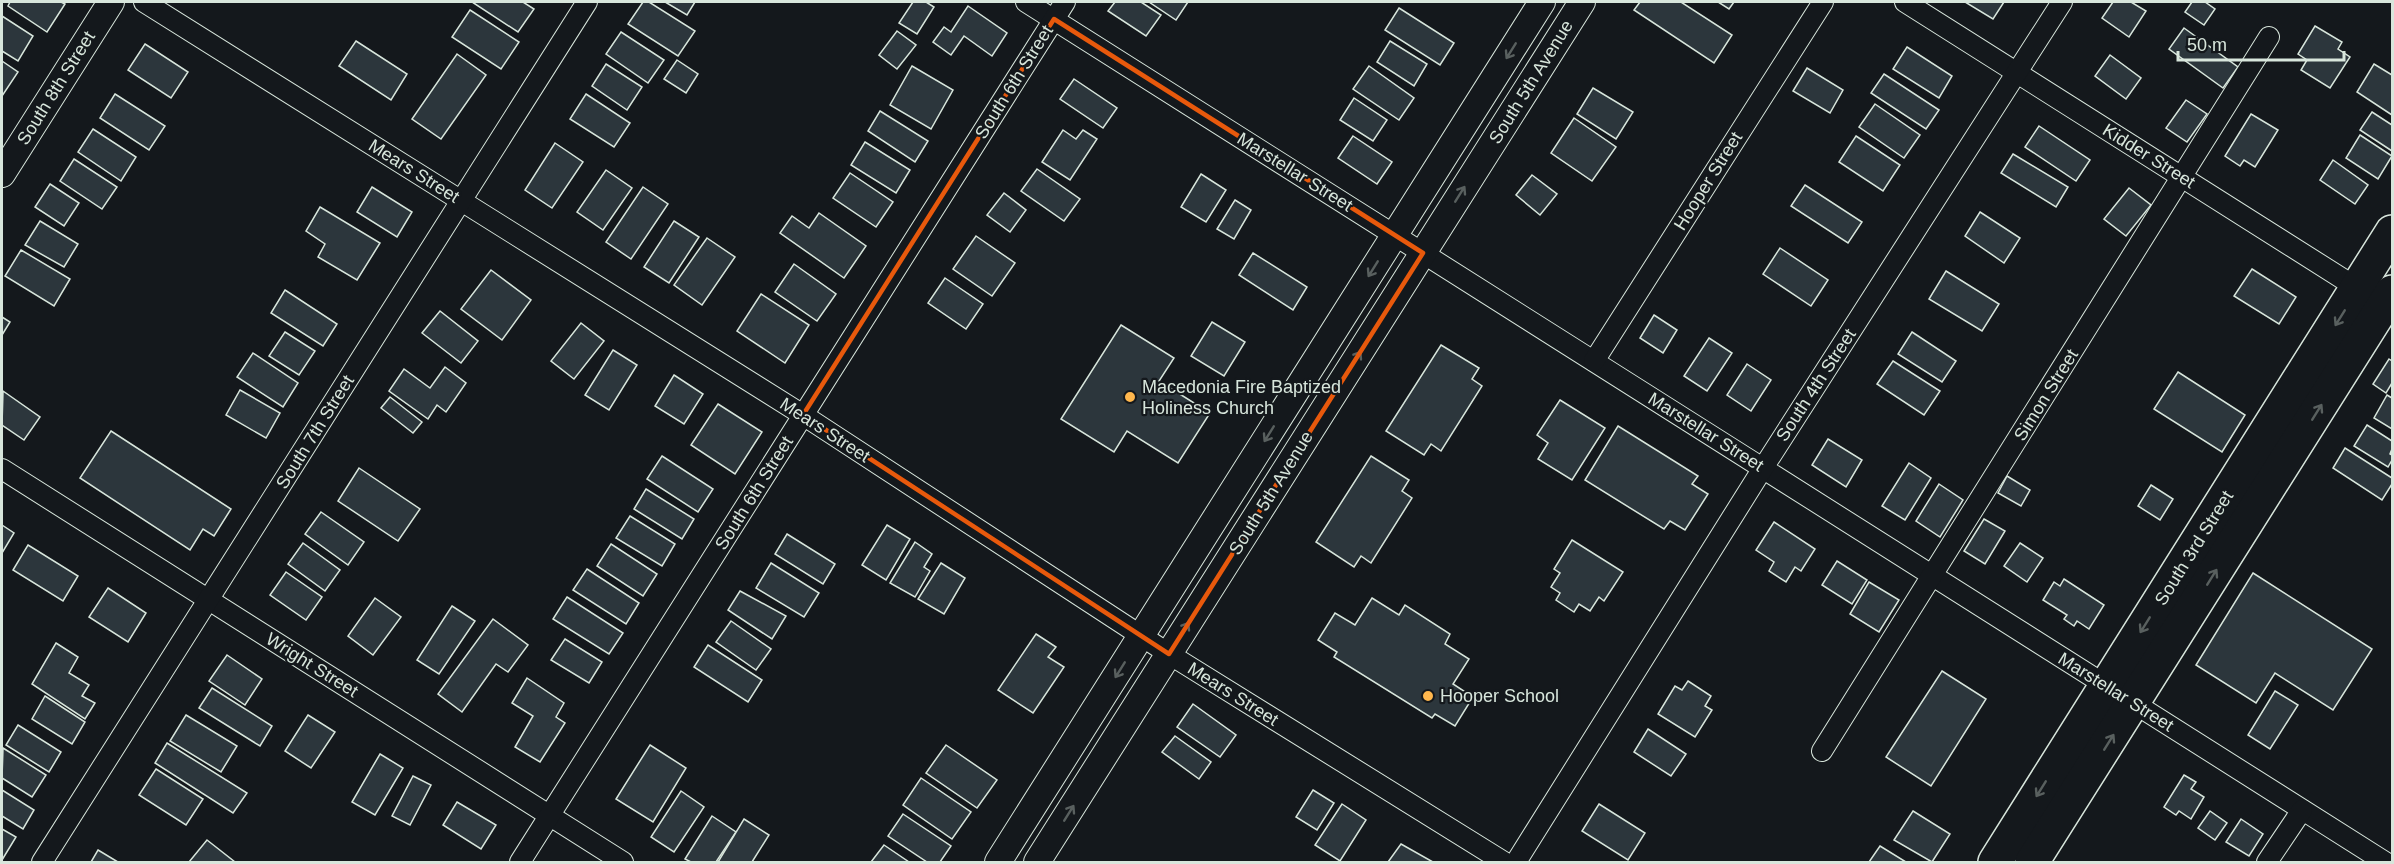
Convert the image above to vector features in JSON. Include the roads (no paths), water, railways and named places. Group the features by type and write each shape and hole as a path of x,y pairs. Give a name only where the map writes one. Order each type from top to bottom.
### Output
{"highway":[{"name":"South 3rd Street","path":"1995,862 2120,694 2382,299 2392,232"},
{"name":"South 3rd Street","path":"2032,862 2120,694"}],"street":[{"name":"South 8th Street","path":"2,174 111,2"},
{"name":"Mears Street","path":"144,2 803,415 1169,654 1504,862"},
{"name":"South 7th Street","path":"42,862 587,2"},
{"name":"Marstellar Street","path":"1026,2 2385,862"},
{"name":"South 6th Street","path":"520,862 1065,2"},
{"name":"South 5th Avenue","path":"998,862 1542,2"},
{"name":"South 5th Avenue","path":"1037,862 1582,2"},
{"name":"Hooper Street","path":"1594,361 1822,2"},
{"name":"Kidder Street","path":"1905,2 2182,177 2382,299"},
{"name":"South 4th Street","path":"1516,862 1763,468 2062,2"},
{"name":"Simon Street","path":"1821,751 1933,576 2268,37"},
{"name":"Wright Street","path":"2,469 622,862"},
{"path":"2267,862 2302,810"}],"place":[{"name":"Macedonia Fire Baptized Holiness Church","path":"1130,397"},
{"name":"Hooper School","path":"1428,696"}]}
